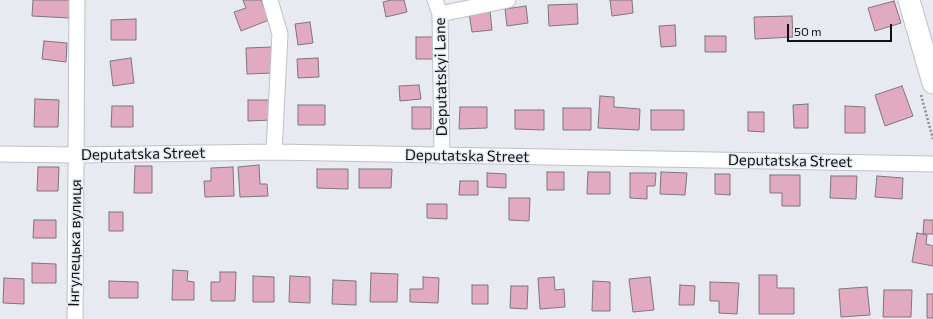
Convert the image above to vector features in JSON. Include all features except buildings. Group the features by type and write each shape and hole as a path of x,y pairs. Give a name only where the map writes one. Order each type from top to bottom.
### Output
{"street":[{"name":"Інгулецька вулиця","path":"75,319 77,0"},
{"path":"270,0 280,34 274,152"},
{"path":"438,7 508,0"},
{"path":"909,0 933,83"},
{"name":"Deputatskyi Lane","path":"438,7 442,156"},
{"name":"Deputatska Street","path":"0,154 76,155 274,152 933,164"}]}
